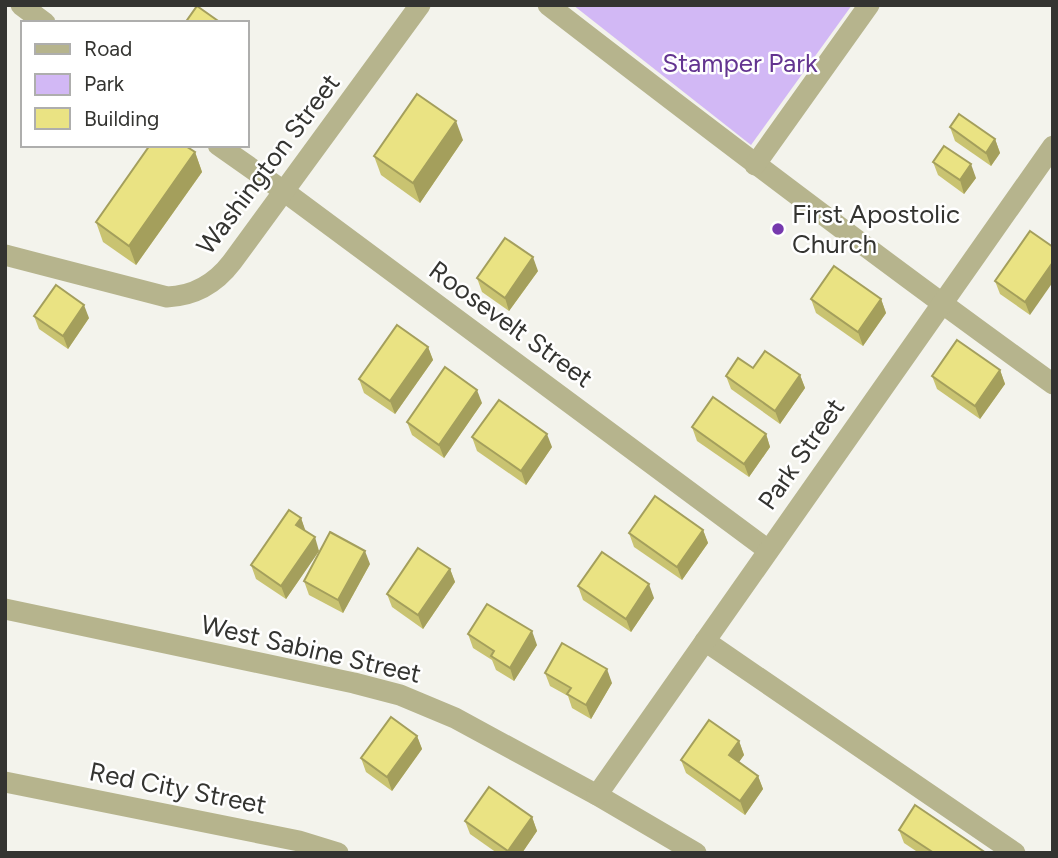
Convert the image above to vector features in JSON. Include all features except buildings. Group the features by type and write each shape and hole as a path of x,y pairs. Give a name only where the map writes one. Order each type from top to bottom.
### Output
{"street":[{"path":"21,5 42,21"},
{"name":"Washington Street","path":"5,255 159,295 182,296 210,283 227,269 420,5"},
{"path":"548,5 755,165 1053,384"},
{"path":"755,165 869,5"},
{"name":"Park Street","path":"597,795 1053,146"},
{"name":"Roosevelt Street","path":"221,147 768,550"},
{"name":"West Sabine Street","path":"5,609 400,695 435,708 473,727 696,853"},
{"path":"705,641 1015,853"},
{"name":"Red City Street","path":"5,782 299,841 338,853"}],"green space":[{"name":"Stamper Park","path":"573,5 852,5 751,145"}],"place":[{"name":"First Apostolic Church","path":"778,229"}]}
